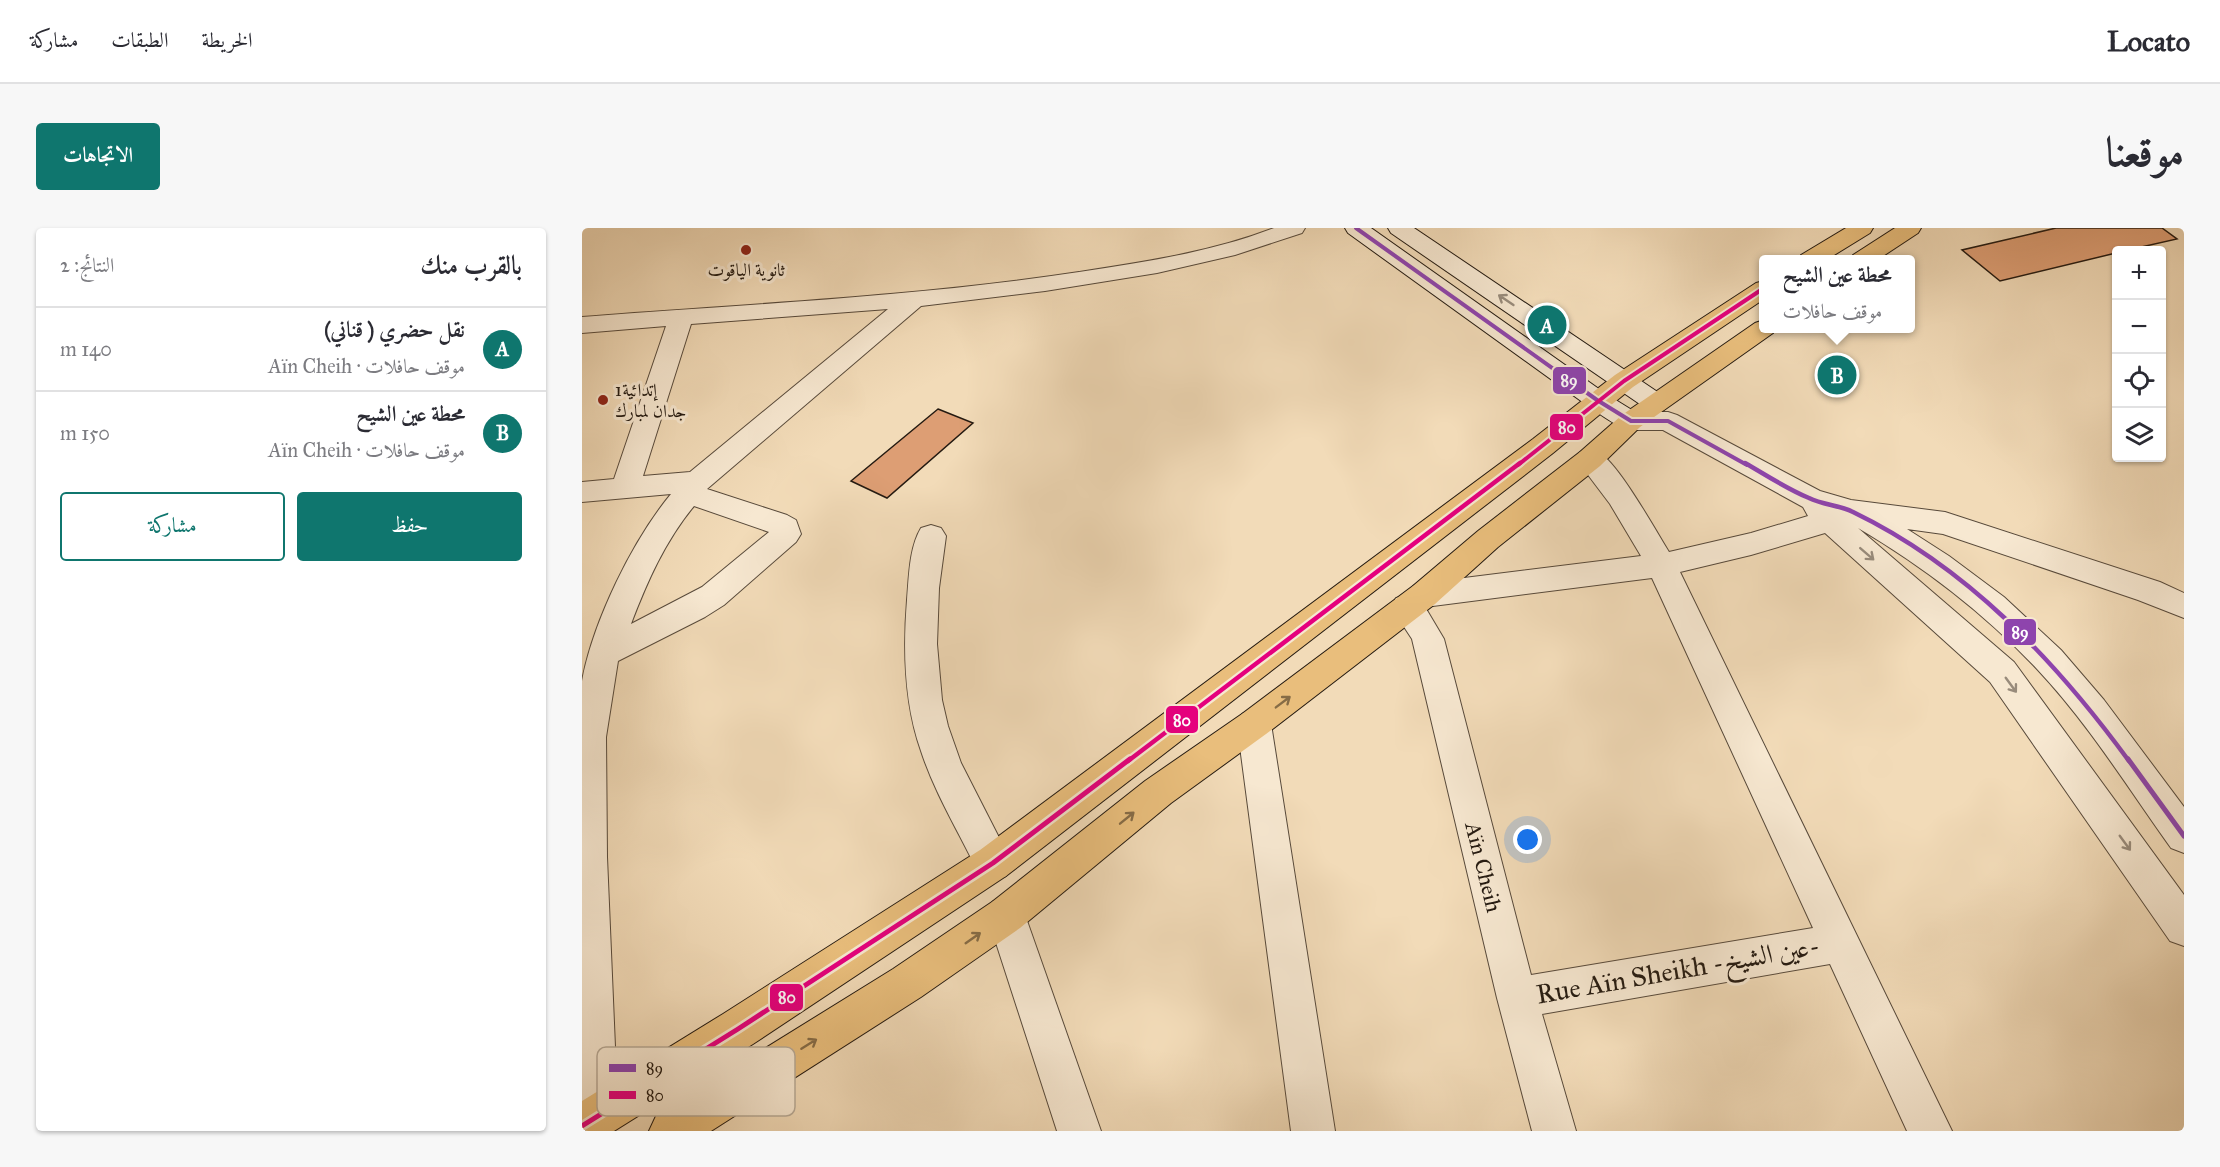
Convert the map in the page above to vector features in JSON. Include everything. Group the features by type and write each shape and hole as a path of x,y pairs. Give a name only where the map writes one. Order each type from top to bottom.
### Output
{"main road":[{"path":"1817,255 1862,228"},
{"path":"1869,255 1910,228"},
{"path":"711,1047 993,863 1543,446 1597,400 1759,291"},
{"path":"795,1053 907,983 1006,915 1158,792 1254,724 1415,601 1488,539 1590,459 1652,415 1759,332"},
{"path":"592,1125 606,1116"},
{"path":"671,1131 695,1116"}],"street":[{"path":"582,325 1030,288 1228,250 1294,228"},
{"path":"1356,228 1597,400 1652,415 1831,510 1912,547 1993,606 2049,660 2092,710 2184,836"},
{"path":"1399,228 1623,381 1652,415"},
{"path":"592,1125 585,737 606,652 627,594 662,525 692,488 915,298"},
{"path":"625,488 681,316"},
{"path":"1590,459 1612,483 1625,502 1661,565 1930,1131"},
{"path":"582,492 625,488 692,488 786,528 786,534 713,596 684,614 606,652"},
{"path":"1831,510 2002,672 2184,927"},
{"path":"1415,601 1661,565 1751,544 1831,510 1945,523 2149,591 2184,606"},
{"path":"931,536 924,572 922,656 928,711 938,751 993,863"},
{"name":"Aïn Cheih","path":"1415,601 1419,622 1428,639 1517,998 1554,1131"},
{"path":"1254,724 1313,1131"},
{"path":"1006,915 1079,1131"},
{"name":"Rue Aïn Sheikh -عين الشيخ-","path":"1517,998 1839,943"}],"building":[{"path":"2056,228 2162,228 2177,239 2146,246 2112,246 2112,254 2000,281 1962,250"},
{"path":"938,409 973,423 887,498 851,481"}],"transit line":[{"name":"89","path":"1356,228 1597,400 1631,421 1668,421 1810,499 1851,511 1938,564 1993,606 2049,660 2092,710 2184,836"},
{"name":"80","path":"709,1047 993,863 1543,446 1624,381 1759,291"},
{"name":"80","path":"582,1126 598,1116"}],"place":[{"name":"ثانوية الياقوت","path":"746,250"},
{"name":"نقل حضري ( قناني)","path":"1547,325"},
{"name":"محطة عين الشيح","path":"1837,375"},
{"name":"1إتدائية جدان لمبارك","path":"603,400"}]}
